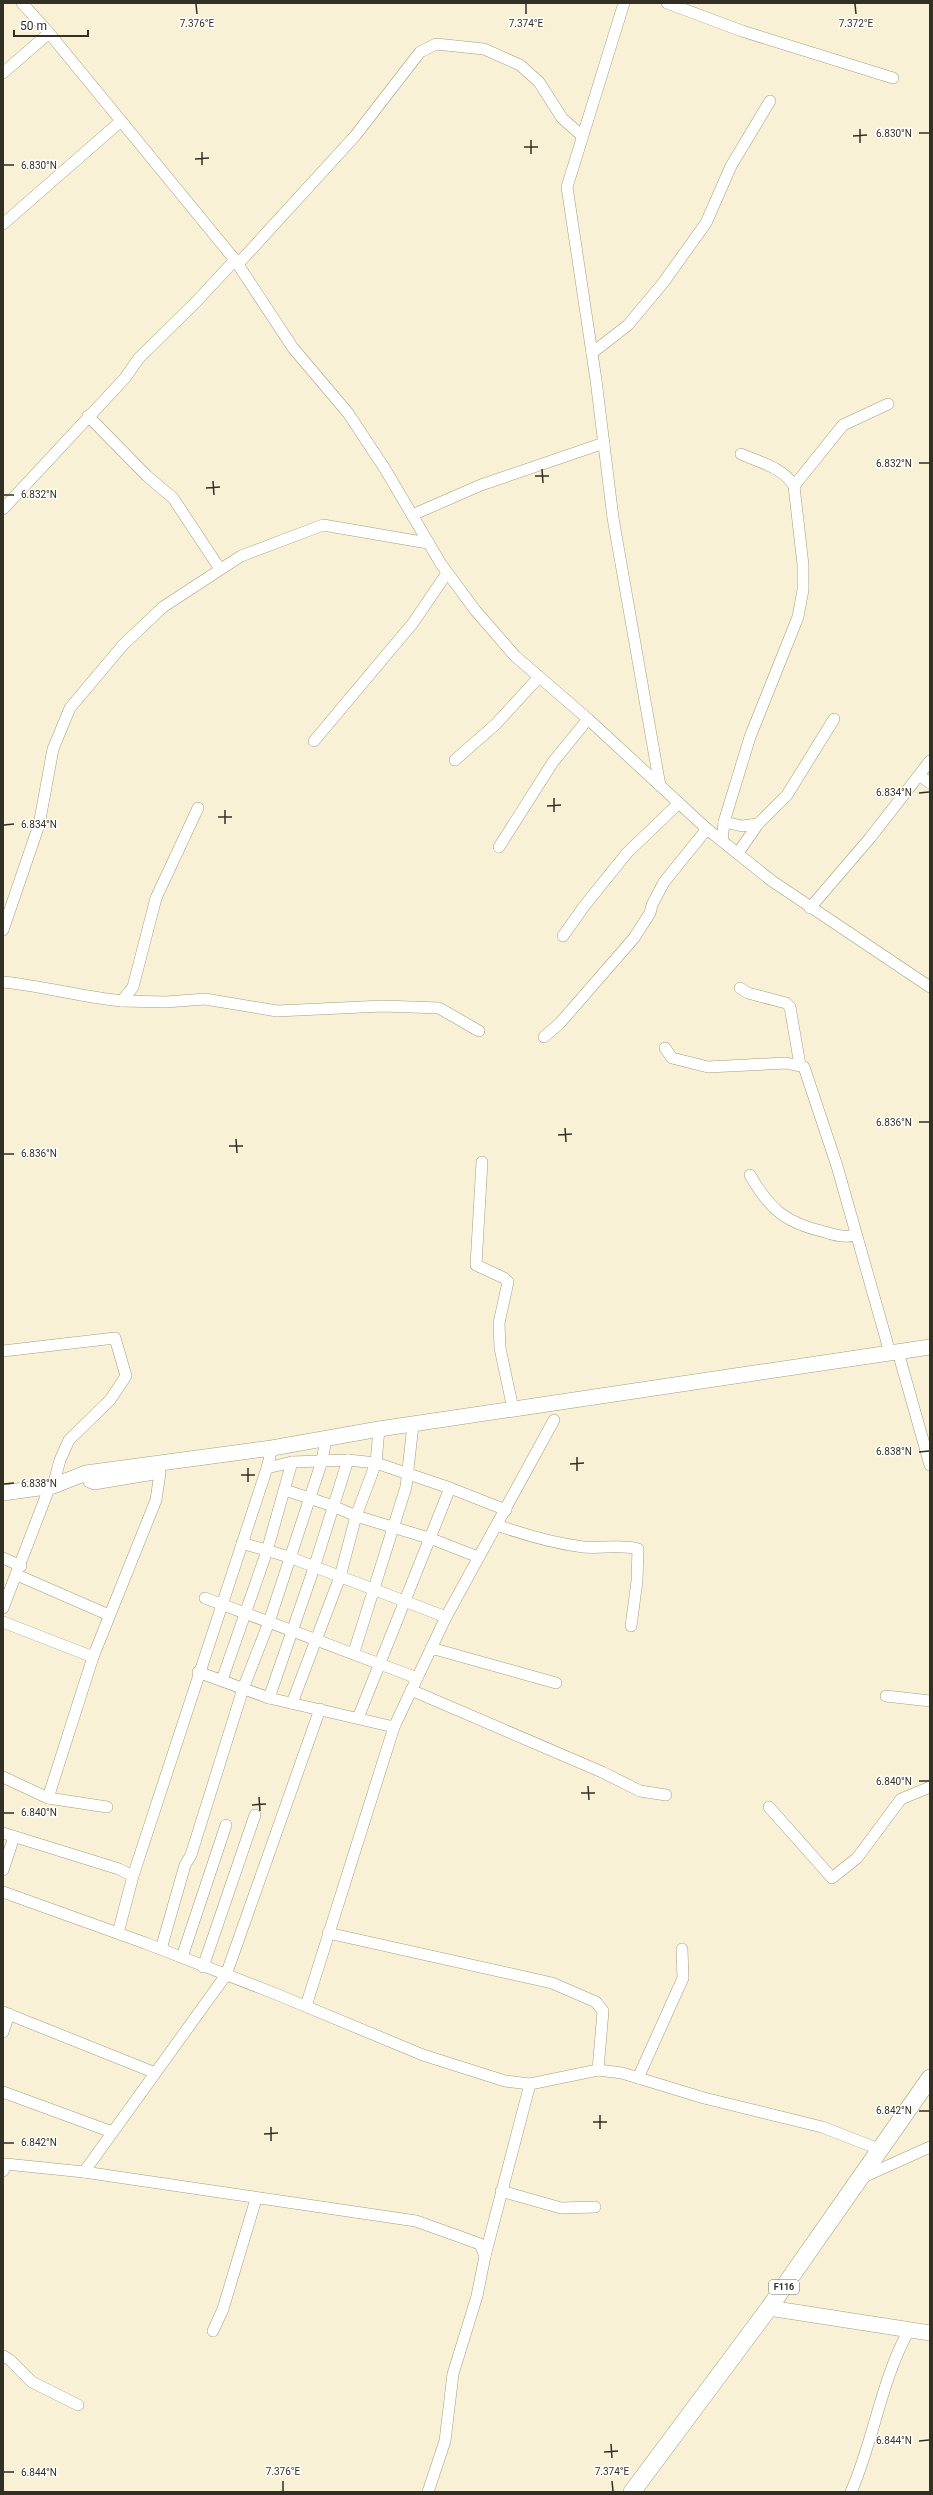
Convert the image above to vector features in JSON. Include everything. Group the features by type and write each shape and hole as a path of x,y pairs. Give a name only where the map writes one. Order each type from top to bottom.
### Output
{"main road":[{"name":"F116","path":"632,2492 769,2308 930,2078"}],"street":[{"path":"22,3 49,32 237,262 294,348 348,413 447,573 515,656 588,719 707,829 810,908 911,972 930,987"},
{"path":"624,3 567,187 592,353 618,549 660,786"},
{"path":"667,3 742,31 893,78"},
{"path":"3,73 49,32"},
{"path":"3,509 124,378 139,358 237,262 355,136 420,52 436,44 484,49 520,65 540,82 562,118 582,135"},
{"path":"592,353 628,325 663,283 706,223 731,166 770,101"},
{"path":"3,224 121,121"},
{"path":"794,486 843,425 888,404"},
{"path":"88,416 147,476 173,498 220,569"},
{"path":"412,515 481,485 604,443"},
{"path":"722,840 724,822 750,737 798,617 803,590 803,565 794,486 789,477 778,470 741,454"},
{"path":"3,930 39,825 53,749 70,708 123,645 163,607 241,556 323,525 428,544"},
{"path":"314,741 413,623 447,573"},
{"path":"455,760 496,724 539,677"},
{"path":"500,847 553,762 588,719"},
{"path":"738,853 758,824 787,795 834,719"},
{"path":"810,908 870,838 930,761"},
{"path":"919,775 930,783"},
{"path":"563,936 585,905 627,853 679,803"},
{"path":"122,1001 133,987 156,898 198,808"},
{"path":"724,822 742,826 758,824"},
{"path":"544,1037 560,1023 634,938 650,913 652,905 664,882 707,829"},
{"path":"3,982 34,985 90,998 122,1001 166,1002 205,1000 277,1011 384,1006 439,1008 479,1031"},
{"path":"740,988 748,993 786,1003 790,1007 800,1065"},
{"path":"665,1048 672,1058 708,1067 786,1063 804,1067 811,1083 837,1166 855,1235 930,1466"},
{"path":"482,1162 476,1265 504,1278 508,1282 499,1323 500,1348 513,1409"},
{"path":"750,1175 763,1197 795,1224 845,1236 855,1235"},
{"path":"3,1351 115,1338 119,1347 126,1376 110,1400 69,1440 60,1460 52,1486 19,1570 4,1601"},
{"path":"3,1493 52,1486 86,1473 272,1448 379,1429 930,1347"},
{"path":"306,2006 394,1727 446,1617 554,1420"},
{"path":"354,1652 409,1474 413,1425"},
{"path":"292,1703 340,1577 356,1516 376,1463 379,1429"},
{"path":"161,1949 185,1865 191,1855 243,1689 269,1622 322,1461 326,1438"},
{"path":"118,1933 133,1876 198,1672 268,1468 272,1448"},
{"path":"268,1468 292,1462 348,1460 376,1463 450,1488 506,1510"},
{"path":"269,1698 291,1630 314,1568 348,1460"},
{"path":"222,1680 267,1551 292,1462"},
{"path":"48,1798 93,1657 154,1507 160,1473 94,1484 89,1482 86,1473"},
{"path":"358,1718 432,1539 450,1488"},
{"path":"285,1490 333,1506 356,1516 432,1539 478,1558"},
{"path":"497,1525 523,1534 584,1547 629,1547 638,1549 637,1581 631,1626"},
{"path":"242,1543 289,1558 406,1600 446,1617"},
{"path":"3,1558 19,1570 109,1615"},
{"path":"205,1598 291,1630 316,1641 354,1652 417,1678"},
{"path":"3,1622 93,1657"},
{"path":"431,1648 556,1684"},
{"path":"198,1672 269,1698 394,1727"},
{"path":"411,1690 602,1772 640,1791 666,1796"},
{"path":"886,1696 930,1701"},
{"path":"84,2172 153,2072 226,1975 320,1710"},
{"path":"3,1777 48,1798 107,1807"},
{"path":"769,1807 832,1878 857,1858 902,1799 930,1786"},
{"path":"203,1967 255,1815"},
{"path":"182,1957 226,1825"},
{"path":"3,1833 119,1869 133,1876"},
{"path":"3,1870 14,1837"},
{"path":"3,1892 182,1957 203,1967 306,2006 423,2055 505,2081 530,2084 598,2070 622,2073 704,2098 822,2127 879,2149"},
{"path":"328,1933 552,1983 596,2002 603,2011 598,2070"},
{"path":"638,2078 683,1978 682,1950"},
{"path":"3,2032 6,2013 153,2072"},
{"path":"428,2492 445,2441 453,2374 477,2296 501,2192 530,2084"},
{"path":"3,2092 112,2132"},
{"path":"860,2179 930,2147"},
{"path":"4,2166 84,2172 416,2221 480,2244 485,2256"},
{"path":"501,2192 562,2208 595,2207"},
{"path":"213,2330 223,2309 256,2198"},
{"path":"769,2308 930,2333"},
{"path":"851,2492 863,2464 898,2350 909,2330"},
{"path":"3,2356 10,2360 32,2382 78,2405"}]}
